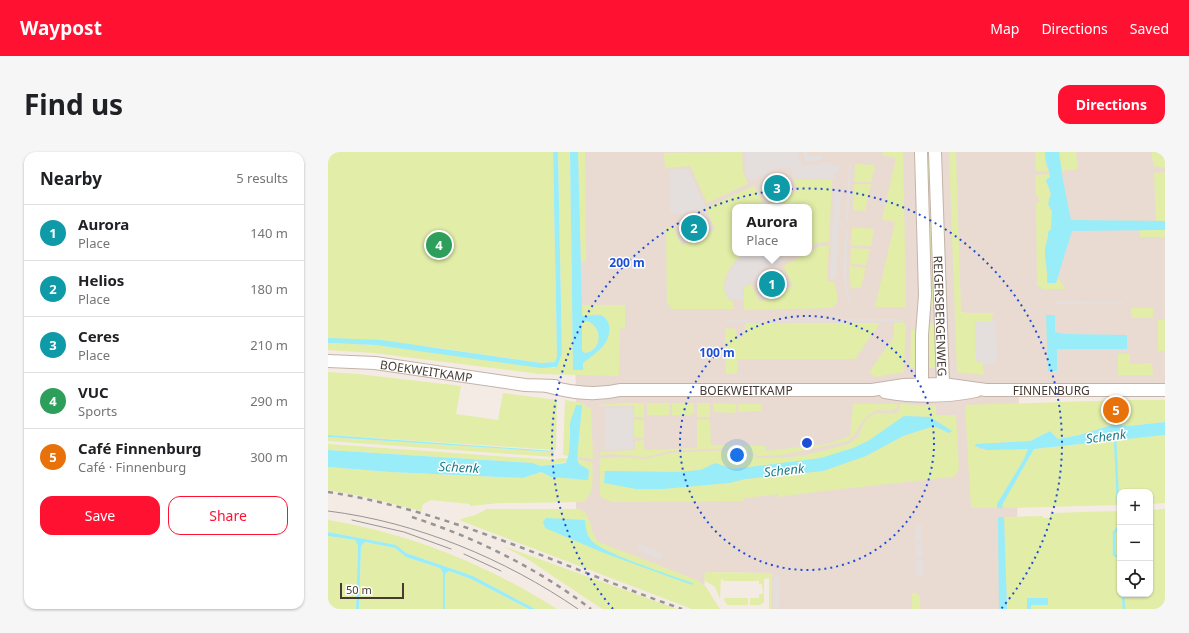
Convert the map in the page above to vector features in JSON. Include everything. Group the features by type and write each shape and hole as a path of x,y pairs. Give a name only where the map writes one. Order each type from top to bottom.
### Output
{"street":[{"name":"REIGERSBERGENWEG","path":"921,152 925,295 922,335 922,385 932,395 943,384 936,152"},
{"name":"BOEKWEITKAMP","path":"328,360 375,363 548,386 605,386 620,390 872,390 904,385 943,384"},
{"name":"FINNENBURG","path":"943,384 986,390 1165,390"},
{"name":"BOEKWEITKAMP","path":"872,390 904,395 932,395"},
{"name":"FINNENBURG","path":"932,395 959,394 986,390"}],"shaded area":[{"path":"573,152 1165,152 1165,386 1019,387 1016,609 771,609 771,573 705,572 704,597 576,552"},
{"path":"745,152 798,152 802,165 832,163 832,166 839,166 839,173 834,173 834,179 794,178 791,169 784,167 771,170 751,182 746,172"},
{"path":"803,152 807,152 808,156 823,156 822,160 805,161"},
{"path":"849,166 851,166 848,220 846,220"},
{"path":"688,169 706,208 702,210 695,209 683,214 670,212 670,171"},
{"path":"834,192 841,193 836,279 830,278"},
{"path":"846,229 848,229 846,277 850,300 848,301 843,273"},
{"path":"741,256 780,256 784,263 769,266 762,270 764,276 743,287 743,300 729,299 725,292 727,276 738,258"},
{"path":"1056,301 1123,302 1123,304 1056,304"},
{"path":"901,319 901,321 725,322 725,320"},
{"path":"975,321 996,321 997,364 982,364 982,362 976,362"},
{"path":"605,408 633,408 633,449 605,450"},
{"path":"915,525 922,525 922,542 916,542 916,544 922,544 923,557 916,558 916,560 923,560 923,576 916,577"},
{"path":"639,544 663,553 660,559 637,550"},
{"path":"773,576 780,577 779,607 773,607"}],"green space":[{"path":"328,152 553,152 557,356 555,362 541,363 433,347 328,339"},
{"path":"558,152 570,152 573,370 582,370 583,363 603,347 610,327 605,317 596,314 582,317 582,305 625,305 625,328 620,329 619,376 540,374 374,353 328,350 328,343 375,345 554,368 562,354"},
{"path":"578,152 585,152 586,261 581,261"},
{"path":"742,152 743,172 748,184 707,203 690,166 665,168 664,153"},
{"path":"883,152 903,152 905,307 875,307 895,222 882,219 896,158 882,155"},
{"path":"925,152 931,152 935,307 927,307"},
{"path":"949,152 956,152 961,311 967,313 994,313 991,321 975,321 976,362 982,362 984,375 957,372"},
{"path":"1035,152 1045,152 1045,164 1049,171 1036,171"},
{"path":"1059,152 1076,152 1078,169 1061,171"},
{"path":"1151,152 1165,152 1165,168 1154,166"},
{"path":"855,164 875,165 874,172 871,173 873,174 871,182 854,182"},
{"path":"1165,172 1165,221 1156,221 1154,173"},
{"path":"1050,174 1050,177 1046,181 1051,194 1049,198 1049,209 1052,211 1051,229 1048,232 1045,248 1047,282 1056,283 1058,278 1066,289 1043,289 1037,285 1036,202 1039,202 1039,197 1036,196 1035,175"},
{"path":"793,179 832,180 829,242 817,243 812,246 812,204 769,204 798,190"},
{"path":"854,184 871,184 865,211 853,210"},
{"path":"754,186 764,204 732,204 732,256 741,256 730,268 724,287 725,294 729,300 733,301 734,309 672,309 667,303 666,227 673,227 682,245 715,230 706,208"},
{"path":"852,227 874,229 871,246 851,245"},
{"path":"1140,230 1165,230 1165,237 1140,237"},
{"path":"820,246 829,246 827,281 834,282 837,295 837,302 833,308 744,310 744,287 751,284 760,302 793,286 783,266 802,256 812,256 812,250"},
{"path":"851,248 870,249 866,265 850,264"},
{"path":"849,266 866,268 861,287 851,289"},
{"path":"1131,308 1153,308 1153,318 1131,318"},
{"path":"1158,320 1165,320 1165,351 1158,351"},
{"path":"587,321 596,328 599,338 595,348 585,353 582,351 582,323"},
{"path":"903,322 906,324 904,372 876,377 869,372 894,337 894,323"},
{"path":"745,323 879,323 855,359 738,359 737,374 726,374 725,328 736,329 737,337 744,337"},
{"path":"925,323 937,323 939,368 925,368"},
{"path":"911,330 919,330 919,368 910,368"},
{"path":"1118,354 1130,354 1130,364 1152,363 1153,375 1118,375"},
{"path":"328,372 461,386 456,414 498,420 503,393 557,400 556,450 328,435"},
{"path":"565,400 582,403 591,409 593,459 578,457 576,409 569,431 569,456 563,455"},
{"path":"1165,400 1165,422 1128,426 1115,424 1079,435 1058,439 1050,431 1030,441 976,444 979,449 1028,449 1025,459 997,504 997,508 971,508 965,405"},
{"path":"621,403 644,403 644,417 634,417 634,406 599,406"},
{"path":"647,403 670,403 669,415 647,415"},
{"path":"672,403 694,403 694,413 691,413 691,415 672,415"},
{"path":"697,403 710,403 710,417 697,417"},
{"path":"713,403 736,404 736,413 715,412 713,410"},
{"path":"738,404 761,404 761,411 738,412"},
{"path":"853,404 897,404 897,408 873,412 865,418 855,434 848,441 782,455 758,456 732,448 670,451 646,457 611,454 600,455 600,452 635,450 635,441 644,440 644,450 697,448 697,420 710,420 711,445 765,446 766,451 827,444 850,436"},
{"path":"900,404 936,406 936,415 956,415 959,467 957,473 953,477 778,497 778,494 744,498 744,501 613,502 602,498 600,494 600,459 603,458 623,457 646,459 671,453 731,450 748,453 758,458 782,458 805,455 849,444 858,436 866,419 876,413 895,414 900,409","holes":["905,416 930,417 952,431 949,433 934,426 903,436 866,456 823,471 745,479 729,483 649,489 636,489 604,477 605,471 679,472 718,466 725,466 733,469 802,462 835,455 867,442"]},
{"path":"634,420 644,420 644,438 634,437"},
{"path":"1165,435 1165,503 1153,504 1153,489 1117,489 1117,505 1003,508 1002,505 1034,449"},
{"path":"328,437 554,452 554,457 328,441"},
{"path":"328,444 554,460 561,458 568,459 567,462 540,466 533,463 328,450"},
{"path":"577,459 592,462 593,478 590,494 583,502 500,503 470,506 470,504 431,500 423,504 421,511 366,497 328,490 328,467 390,472 523,478 541,472 551,477 588,480 589,470 579,464"},
{"path":"486,509 580,509 587,516 593,534 599,542 697,580 706,587 720,609 692,609 459,520 476,515"},
{"path":"1165,509 1165,609 1007,609 1004,517 1043,516 1043,518 1050,518 1050,513 1117,511 1117,597 1153,597 1153,510"},
{"path":"328,520 389,533 447,553 503,578 557,609 535,609 473,576 406,553 396,545 328,532"},
{"path":"328,536 355,540 358,546 356,609 328,609"},
{"path":"365,542 395,548 406,557 440,568 443,573 443,609 359,609 361,546"},
{"path":"503,546 677,609 602,609 529,560"},
{"path":"449,571 471,579 529,609 445,609 445,574"},
{"path":"705,572 772,573 771,609 769,609 769,578 764,579 764,602 760,605 750,605 750,598 759,598 759,594 763,594 762,584 759,584 759,581 724,581 721,578 720,599 715,587 704,580"},
{"path":"912,593 916,593 920,596 920,609 912,609"},
{"path":"724,598 748,598 748,605 728,605"}],"water":[{"path":"553,152 558,152 562,354 557,367 541,368 375,345 328,343 328,338 381,340 541,363 555,362 557,356"},
{"path":"570,152 578,152 582,316 601,315 605,318 609,325 609,335 605,343 598,351 583,363 583,370 573,370","holes":["587,321 592,324 598,333 598,343 595,348 585,353 582,351 582,323"]},
{"path":"1045,152 1059,152 1071,220 1165,221 1165,230 1072,231 1056,283 1047,283 1045,248 1048,232 1051,229 1052,211 1048,204 1051,194 1046,180 1050,177"},
{"path":"1046,315 1055,315 1055,332 1065,334 1127,335 1127,349 1057,349 1057,371 1048,371"},
{"name":"Schenk","path":"576,405 582,405 577,459 579,464 589,470 588,480 551,477 541,472 523,478 390,472 328,467 328,450 533,463 540,466 566,463 569,453 570,423"},
{"name":"Schenk","path":"904,416 930,417 952,431 949,433 934,426 903,436 866,456 823,471 745,479 729,483 663,489 636,489 604,483 605,471 676,472 701,470 715,463 733,469 821,458 853,448 868,441"},
{"name":"Schenk","path":"1165,422 1165,435 1034,449 1002,505 1003,508 997,508 997,504 1024,459 1028,449 987,450 975,446 976,444 1030,441 1050,431 1058,439 1079,435 1115,424 1128,426"},
{"path":"328,435 554,451 554,452 328,437"},
{"path":"998,517 1004,517 1007,609 999,609"},
{"path":"546,518 585,520 588,536 597,545 655,570 693,583 692,585 604,553 545,528 543,522"},
{"path":"328,532 396,545 406,553 473,576 535,609 529,609 471,579 449,571 445,574 445,609 443,609 443,573 440,568 406,557 395,548 365,542 361,546 359,609 356,609 358,546 355,540 328,536"},
{"path":"1027,598 1048,598 1048,605 1031,605 1031,609 1027,609"}],"waterway":[{"name":"Schenk","path":"1115,436 1117,489"},
{"path":"1117,530 1114,532 1114,555 1117,556"},
{"path":"1123,597 1124,609"}],"tram line":[{"path":"328,511 361,516 394,524 459,545 521,574 578,609"},
{"path":"352,520 404,532 451,549"},
{"path":"464,554 501,571"}],"railway":[{"path":"328,492 374,501 463,527 507,542 682,609"},
{"path":"412,517 459,534 528,567 591,609"}],"place":[{"name":"Ceres","path":"777,188"},
{"name":"Helios","path":"694,228"},
{"name":"VUC","path":"439,245"},
{"name":"Aurora","path":"772,284"},
{"name":"Café Finnenburg","path":"1116,410"}]}
